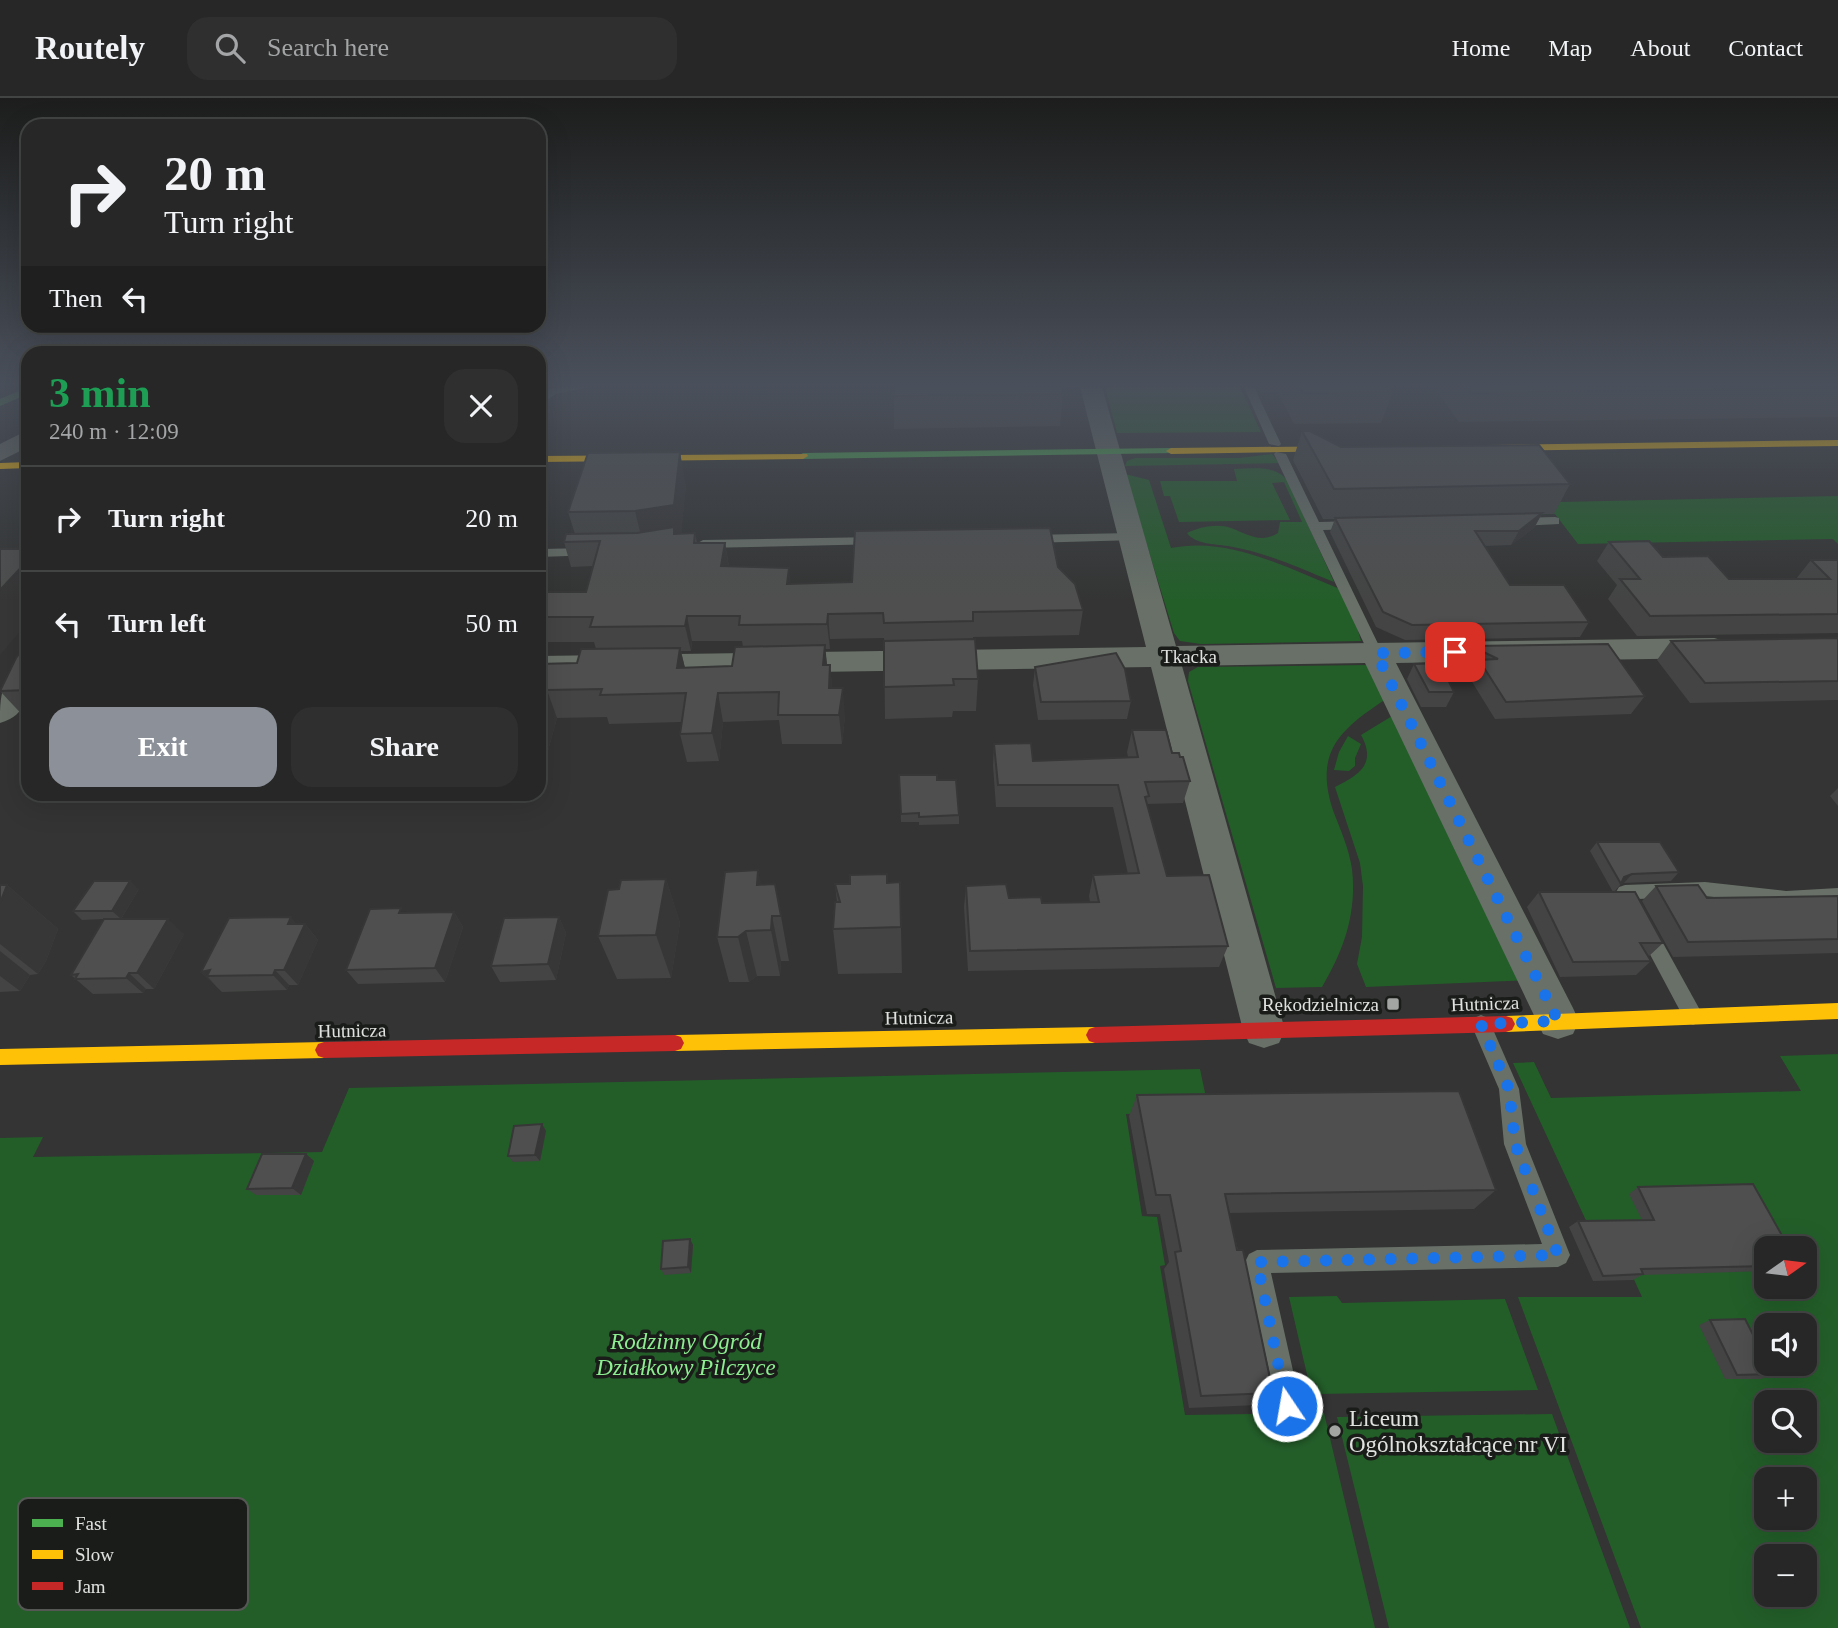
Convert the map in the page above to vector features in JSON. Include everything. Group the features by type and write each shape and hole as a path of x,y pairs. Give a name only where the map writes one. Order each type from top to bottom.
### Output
{"street":[{"path":"546,459 588,458"},
{"path":"1111,458 1264,1030"},
{"path":"0,466 21,465"},
{"name":"Tkacka","path":"546,666 1746,647"},
{"path":"1376,653 1558,1021"},
{"path":"0,712 21,686"},
{"name":"Hutnicza","path":"0,1057 1264,1030 1838,1011"}],"lane":[{"path":"1283,458 1376,653"},
{"path":"1502,522 1555,521"},
{"path":"1315,526 1370,525"},
{"path":"1018,539 1133,537"},
{"path":"691,544 895,541"},
{"path":"546,553 604,552"},
{"path":"1693,1016 1625,892 1704,889 1786,898 1838,895"},
{"path":"1287,1406 1257,1262 1558,1255 1515,1144 1509,1089 1481,1024"}],"green space":[{"path":"1134,458 1275,458 1279,463 1125,466 1127,461"},
{"path":"1234,469 1270,470 1288,481 1334,582 1255,552 1190,537 1187,533 1203,527 1220,526 1266,538 1278,533 1280,522 1302,522 1284,482 1272,483 1290,520 1179,522 1170,496 1164,496 1160,481 1237,481"},
{"path":"1125,474 1149,480 1171,548 1192,545 1236,550 1340,589 1354,617 1361,641 1201,644 1180,641 1174,633"},
{"path":"1838,496 1838,544 1833,539 1578,544 1555,514 1323,518 1319,507"},
{"path":"1371,665 1386,699 1343,733 1329,759 1327,774 1328,792 1352,869 1353,901 1347,931 1337,959 1322,987 1276,988 1188,681 1189,672 1198,667"},
{"path":"1397,713 1529,980 1366,987 1357,964 1362,937 1363,886 1360,863 1335,787 1358,773 1366,761 1367,754 1361,735"},
{"path":"1348,736 1361,744 1355,758 1355,766 1349,771 1334,770 1339,752"},
{"path":"1838,1054 1838,1628 1641,1628 1518,1297 1642,1297 1610,1227 1589,1227 1513,1063 1534,1062 1551,1098 1801,1091 1780,1056"},
{"name":"Rodzinny Ogród Działkowy Pilczyce","path":"1200,1069 1209,1112 1126,1114 1142,1216 1157,1217 1165,1265 1160,1266 1185,1415 1324,1413 1375,1628 0,1628 0,1138 43,1137 33,1157 322,1152 349,1088"},
{"path":"1337,1296 1342,1303 1505,1299 1538,1390 1318,1394 1316,1383 1309,1383 1289,1297"},
{"path":"1552,1414 1630,1628 1389,1628 1337,1417"}],"building":[{"path":"586,458 679,458 674,505 635,511 568,512"},
{"path":"1317,458 1550,458 1570,484 1334,489"},
{"path":"1542,513 1519,531 1475,531 1510,585 1564,585 1589,622 1412,625 1383,612 1335,518"},
{"path":"674,527 674,534 695,533 694,543 725,543 721,566 789,568 787,584 852,582 855,531 1050,528 1058,567 1075,584 1083,610 973,612 973,621 884,623 883,613 828,614 827,624 739,625 740,616 687,616 685,626 590,627 593,617 546,617 546,592 586,592 600,541 564,542 566,534 637,533"},
{"path":"1649,541 1663,557 1708,556 1729,579 1830,579 1811,560 1838,560 1838,614 1650,616 1620,579 1640,579 1609,542"},
{"path":"0,549 21,549 21,568 0,590"},
{"path":"1838,638 1838,681 1705,683 1671,641"},
{"path":"975,639 978,679 953,679 954,685 884,687 884,641"},
{"path":"1608,644 1645,696 1506,702 1479,660 1498,659 1471,646"},
{"path":"825,645 823,665 830,665 829,688 843,688 839,715 778,715 779,692 718,693 712,733 680,734 686,693 600,695 602,689 547,690 546,693 546,664 577,663 581,649 680,648 677,668 732,666 735,647"},
{"path":"21,652 21,690 0,691"},
{"path":"1116,653 1125,669 1131,701 1041,702 1035,667"},
{"path":"1440,663 1454,692 1429,692 1414,664"},
{"path":"1132,730 1166,730 1172,753 1179,753 1180,757 1183,757 1190,781 1145,782 1149,796 1145,797 1167,876 1209,875 1228,946 970,951 966,886 1006,884 1009,898 1041,897 1042,903 1099,902 1093,875 1139,873 1118,785 998,785 994,744 1031,743 1033,761 1138,757"},
{"path":"899,775 937,775 937,780 956,780 959,815 919,817 919,813 901,814"},
{"path":"1597,842 1660,842 1679,872 1632,874 1624,877 1621,884"},
{"path":"758,870 757,885 775,884 781,916 772,916 771,930 746,931 738,937 717,937 725,872"},
{"path":"887,874 887,883 900,882 901,927 833,929 835,902 840,902 835,884 850,884 850,875"},
{"path":"666,879 656,935 598,936 608,890 619,889 621,880"},
{"path":"94,881 130,881 112,911 73,911"},
{"path":"0,885 7,885 0,903"},
{"path":"1698,885 1707,898 1838,896 1838,939 1688,942 1656,886"},
{"path":"1539,892 1635,892 1663,943 1640,943 1651,961 1573,962"},
{"path":"401,908 399,913 454,912 435,968 346,970 370,909"},
{"path":"291,917 288,924 305,924 284,970 275,970 273,975 207,976 210,970 201,972 229,918"},
{"path":"559,917 548,964 491,966 504,918"},
{"path":"104,919 168,919 137,973 129,973 126,978 75,979 78,974 71,975"},
{"path":"1459,1091 1496,1190 1225,1194 1237,1250 1243,1250 1273,1393 1201,1396 1175,1252 1181,1251 1170,1195 1156,1195 1137,1095"},
{"path":"542,1124 535,1155 508,1156 514,1126"},
{"path":"262,1154 306,1154 292,1188 247,1189"},
{"path":"1753,1184 1782,1236 1754,1236 1754,1266 1641,1269 1643,1274 1603,1276 1578,1221 1654,1220 1638,1187"},
{"path":"690,1239 688,1267 661,1269 663,1241"},
{"path":"1745,1319 1754,1337 1754,1375 1737,1375 1710,1320"}],"traffic: slow":[{"path":"546,459 592,458"},
{"path":"0,466 21,465"},
{"path":"1506,1024 1838,1011"},
{"path":"675,1043 1095,1035"},
{"path":"0,1057 324,1050"}],"traffic: jam":[{"path":"1095,1035 1506,1024"},
{"path":"324,1050 675,1043"}],"place":[{"name":"Rękodzielnicza","path":"1393,1004"},
{"name":"Liceum Ogólnokształcące nr VI","path":"1335,1431"}],"route":[{"path":"1287,1406 1257,1262 1558,1255 1515,1144 1509,1089 1481,1024 1558,1021 1376,653 1455,652"}]}
